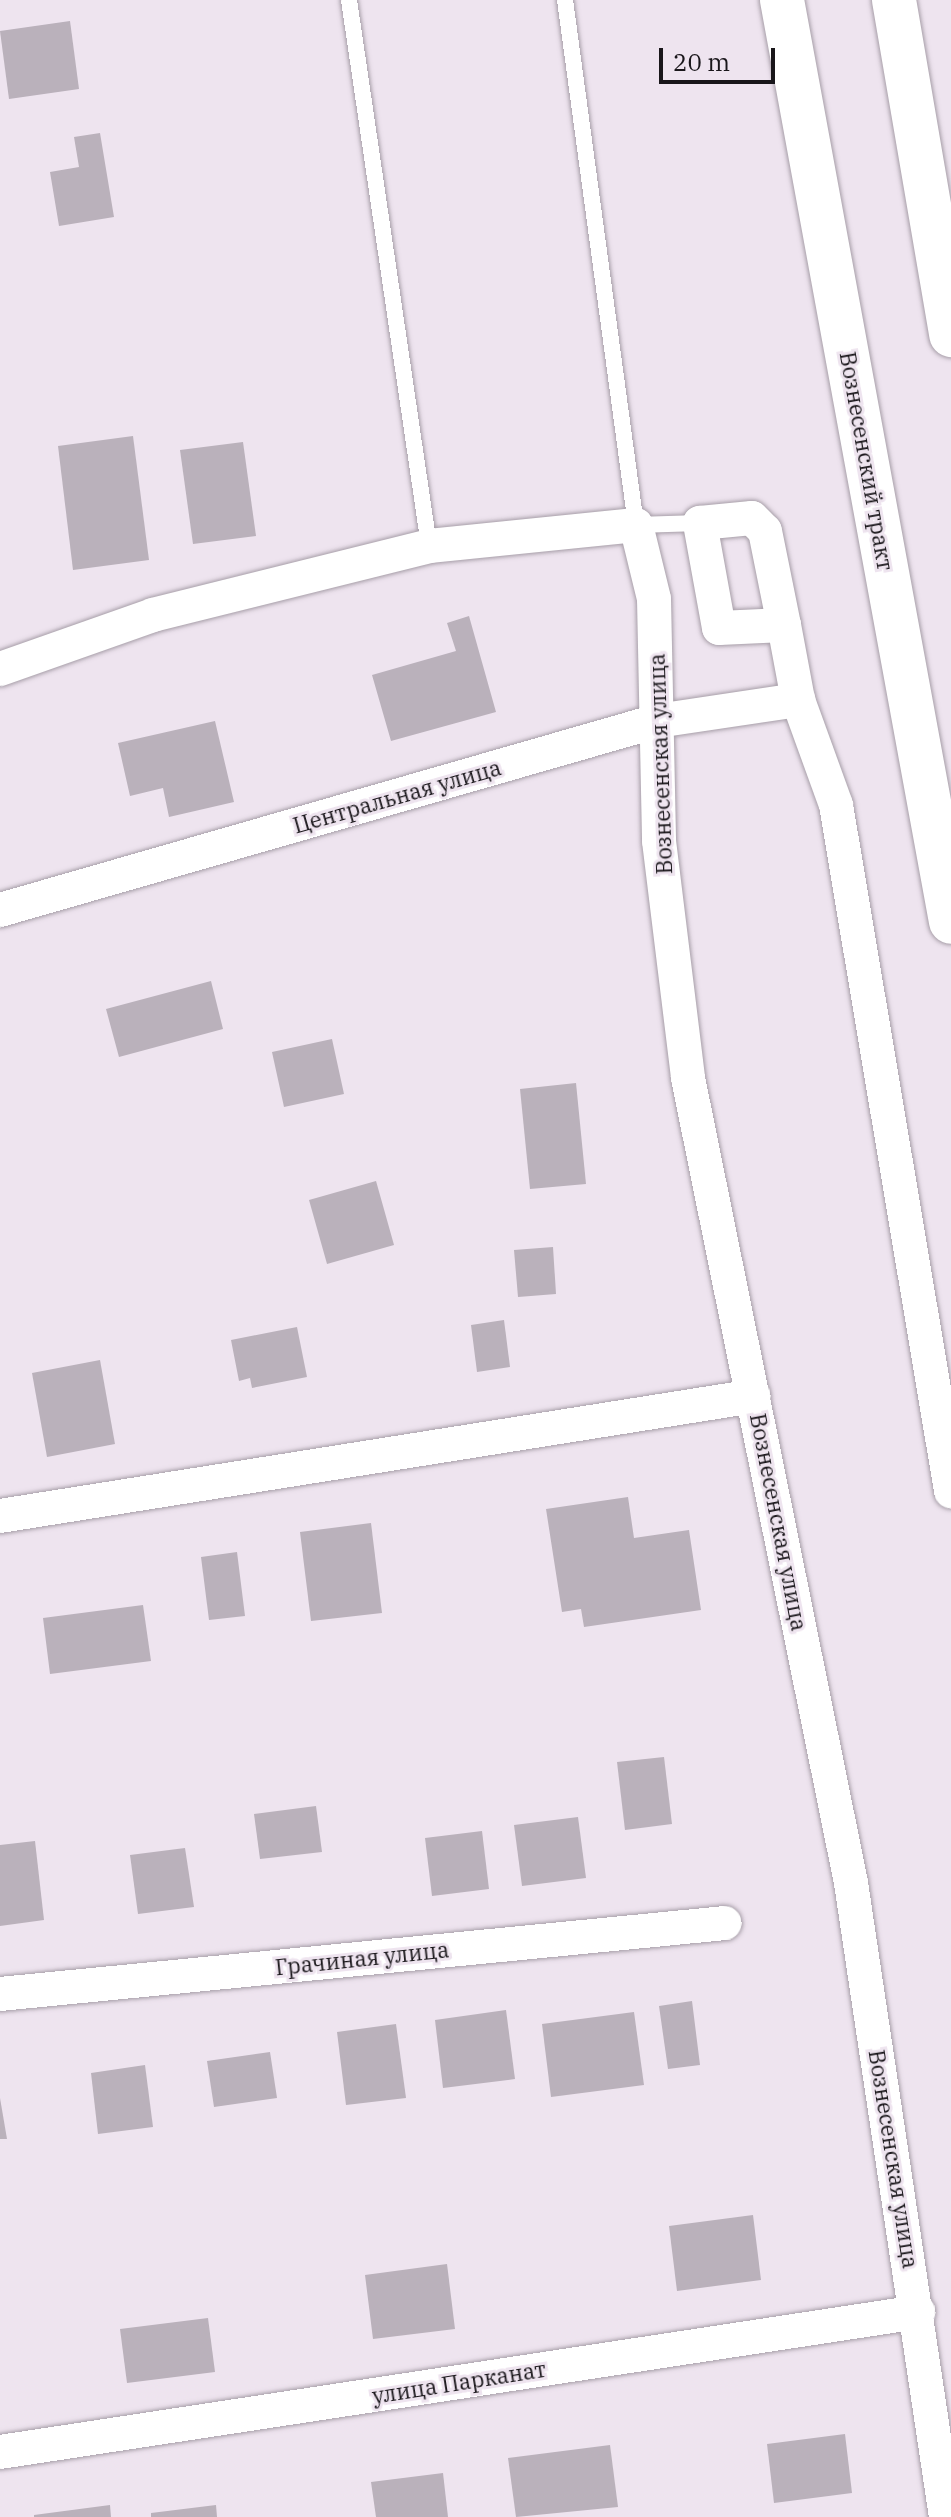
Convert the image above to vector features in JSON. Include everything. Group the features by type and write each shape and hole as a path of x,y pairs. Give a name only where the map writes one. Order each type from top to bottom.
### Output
{"main road":[{"name":"Вознесенский тракт","path":"782,0 951,922"},
{"path":"894,0 951,335"}],"street":[{"path":"784,625 719,628 700,523 752,518 765,531 784,625 798,700 836,805 951,1491"},
{"path":"0,669 153,615 429,546 636,525"},
{"name":"Вознесенская улица","path":"636,525 654,599 659,841 688,1078 851,1883 918,2312 946,2517"},
{"name":"Центральная улица","path":"0,910 657,721 798,700"},
{"path":"0,1516 754,1396"},
{"name":"Грачиная улица","path":"0,1994 725,1923"},
{"name":"улица Парканат","path":"0,2452 918,2312"}],"lane":[{"path":"349,0 429,546"},
{"path":"565,0 636,525 700,523"}],"building":[{"path":"70,21 79,89 9,99 0,31"},
{"path":"100,133 114,217 59,226 50,172 79,167 74,137"},
{"path":"133,436 149,560 73,570 58,446"},
{"path":"243,442 256,536 193,544 180,450"},
{"path":"469,616 496,712 391,741 372,675 456,651 447,623"},
{"path":"215,721 234,802 169,817 163,788 130,796 118,743"},
{"path":"211,981 223,1029 119,1057 106,1009"},
{"path":"332,1039 344,1094 284,1107 272,1052"},
{"path":"576,1083 586,1184 530,1189 520,1089"},
{"path":"376,1181 394,1245 327,1264 309,1200"},
{"path":"553,1247 556,1294 518,1297 514,1250"},
{"path":"504,1320 510,1367 477,1372 471,1325"},
{"path":"297,1327 307,1377 252,1388 250,1378 239,1381 231,1340"},
{"path":"100,1360 115,1444 47,1457 32,1373"},
{"path":"628,1497 634,1538 689,1530 701,1610 584,1627 581,1609 562,1612 546,1509"},
{"path":"371,1523 382,1613 311,1621 300,1532"},
{"path":"237,1552 245,1616 209,1620 201,1557"},
{"path":"143,1605 151,1661 50,1674 43,1618"},
{"path":"664,1757 672,1824 625,1830 617,1762"},
{"path":"316,1806 322,1852 260,1859 254,1814"},
{"path":"578,1817 586,1878 522,1886 514,1825"},
{"path":"482,1831 489,1889 432,1896 425,1838"},
{"path":"35,1841 44,1920 0,1926 0,1845"},
{"path":"185,1848 194,1907 138,1914 130,1855"},
{"path":"692,2001 700,2065 668,2069 659,2006"},
{"path":"506,2010 515,2079 443,2088 435,2020"},
{"path":"634,2012 644,2085 551,2097 542,2024"},
{"path":"396,2024 406,2098 346,2105 337,2032"},
{"path":"270,2052 277,2098 214,2107 207,2061"},
{"path":"145,2065 153,2127 98,2134 91,2073"},
{"path":"0,2098 7,2139 0,2139"},
{"path":"753,2215 761,2280 677,2291 669,2226"},
{"path":"447,2264 455,2329 373,2339 365,2275"},
{"path":"208,2318 215,2372 127,2383 120,2329"},
{"path":"845,2434 852,2493 774,2503 767,2444"},
{"path":"610,2445 618,2507 516,2517 508,2458"},
{"path":"443,2473 448,2517 376,2517 371,2482"},
{"path":"110,2505 111,2517 34,2517 34,2515"},
{"path":"216,2505 217,2517 151,2517 151,2513"}]}
